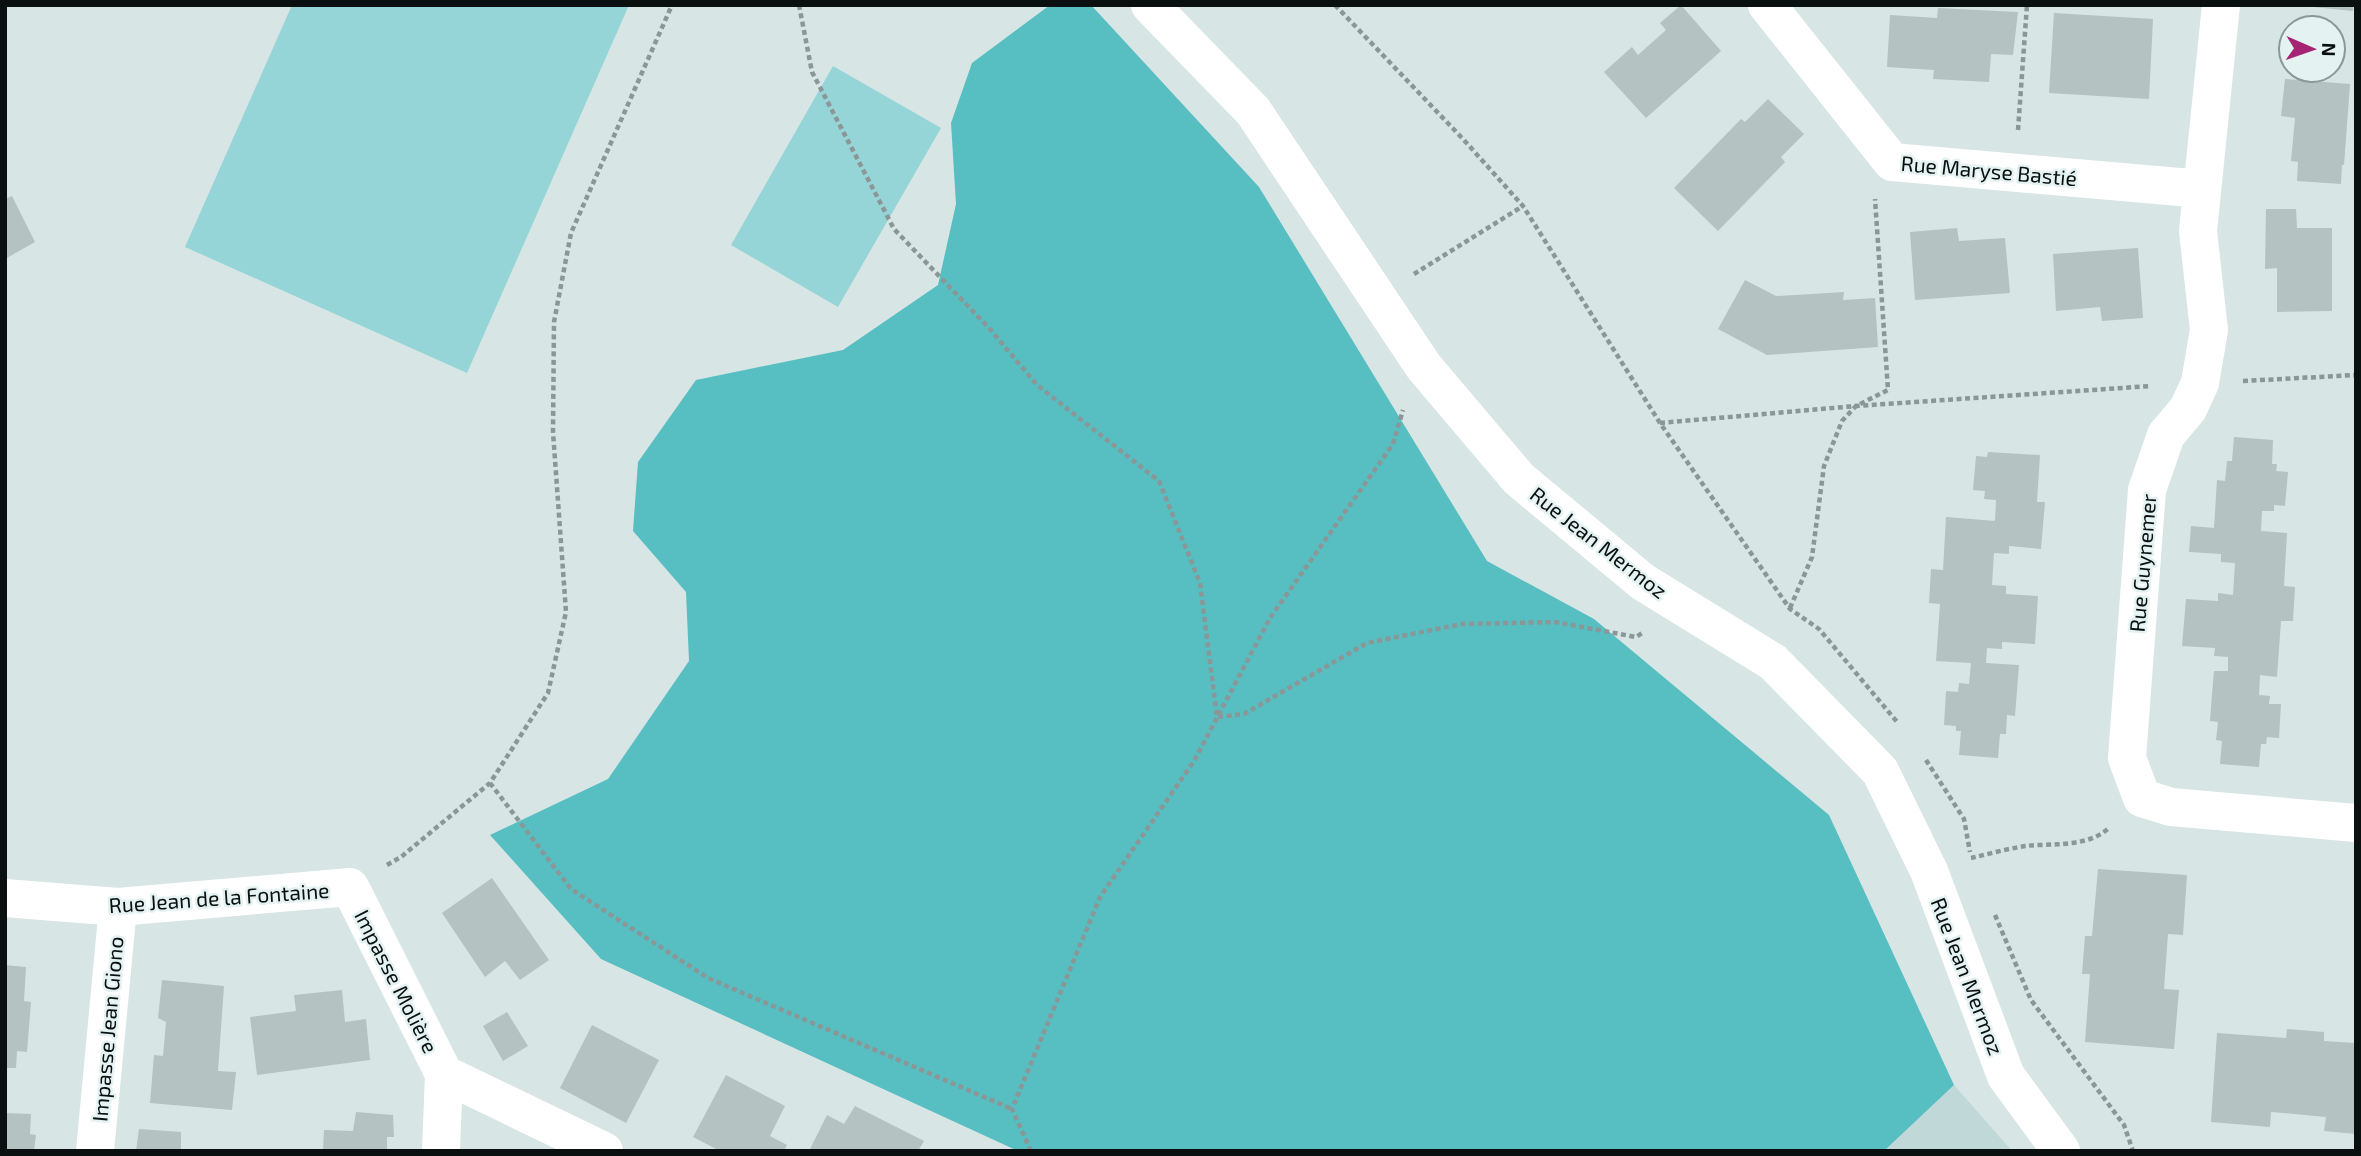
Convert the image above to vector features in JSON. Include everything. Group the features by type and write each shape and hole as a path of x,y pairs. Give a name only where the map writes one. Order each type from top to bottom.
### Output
{"street":[{"name":"Rue Jean Mermoz","path":"1150,5 1253,111 1424,367 1519,479 1643,582 1773,662 1880,771 1929,871 2006,1076 2061,1151"},
{"name":"Rue Maryse Bastié","path":"1767,5 1892,162 2202,189"},
{"name":"Rue Guynemer","path":"2142,798 2127,758 2147,490 2166,435 2188,409 2200,383 2209,330 2198,231 2221,5"},
{"path":"2142,798 2171,807 2356,823"},
{"name":"Rue Jean de la Fontaine","path":"5,898 118,907 350,887"},
{"name":"Impasse Molière","path":"350,887 444,1074 441,1151"},
{"name":"Impasse Jean Giono","path":"95,1151 118,907"},
{"name":"Impasse Molière","path":"444,1074 604,1151"}],"path":[{"path":"350,887 401,857 489,783 548,693 566,612 553,432 554,322 571,233 672,5"},
{"path":"799,5 812,72 894,229 989,328 1037,385 1159,481 1200,583 1217,717"},
{"path":"1335,5 1463,139 1522,206 1660,423 1790,609 1819,629 1907,734"},
{"path":"2015,173 2027,5"},
{"path":"1790,609 1812,557 1824,467 1842,421 1856,406 1888,390 1874,202 1892,162"},
{"path":"1377,297 1522,206"},
{"path":"1012,1109 1100,897 1194,761 1270,618 1392,444 1412,378 1424,367"},
{"path":"1660,423 1856,406 2356,375"},
{"path":"1217,717 1244,713 1367,643 1448,627 1555,622 1636,637 1657,624 1664,595"},
{"path":"1922,755 1964,819 1971,858 1976,870"},
{"path":"489,783 571,889 708,978 1012,1109 1031,1151"},
{"path":"1929,871 2025,846 2071,844 2106,831 2142,798"},
{"path":"1991,905 2031,1000 2124,1125 2133,1151"}],"shaded area":[{"path":"292,5 629,5 467,373 185,247"},
{"path":"1050,5 1091,5 1259,187 1487,561 1594,619 1829,815 1954,1085 1884,1151 1018,1151 601,959 490,835 608,779 689,661 686,592 633,531 638,462 696,380 843,350 938,285 956,204 951,123 972,63"},
{"path":"833,66 941,128 838,307 731,245"},
{"path":"1954,1085 2012,1151 1884,1151"}],"building":[{"path":"1681,5 1721,51 1646,118 1604,72 1632,47 1638,55 1666,30 1660,23"},
{"path":"2353,5 2353,11 2313,7"},
{"path":"1938,8 2018,12 2013,55 1991,54 1989,82 1933,79 1934,70 1887,67 1890,15 1937,18"},
{"path":"2054,13 2153,19 2149,99 2049,93"},
{"path":"2284,84 2350,84 2341,184 2297,181 2298,162 2291,161 2295,118 2281,116"},
{"path":"1768,99 1804,134 1781,157 1785,162 1718,231 1674,188 1741,119 1745,122"},
{"path":"12,196 35,242 5,259 5,199"},
{"path":"2266,209 2296,209 2297,228 2332,228 2332,311 2277,312 2277,268 2265,269"},
{"path":"1957,228 1959,241 2005,238 2010,293 1915,300 1910,232"},
{"path":"2138,248 2143,318 2102,321 2100,307 2056,311 2053,254"},
{"path":"1745,280 1776,296 1844,292 1843,300 1875,298 1878,347 1767,355 1718,329"},
{"path":"2234,437 2273,440 2272,464 2277,464 2276,471 2288,472 2285,506 2274,505 2274,511 2262,511 2261,531 2287,533 2284,586 2295,587 2293,621 2281,621 2277,677 2260,675 2259,695 2270,696 2269,704 2281,704 2279,738 2267,737 2266,744 2261,744 2259,767 2220,764 2222,741 2216,740 2218,722 2210,721 2212,694 2214,671 2228,671 2228,657 2214,656 2215,648 2182,646 2186,599 2218,601 2218,593 2233,595 2235,563 2221,562 2221,554 2189,552 2191,526 2214,528 2217,480 2225,481 2227,461 2232,461"},
{"path":"1988,452 2040,455 2037,502 2045,502 2041,549 2009,546 2009,554 1994,553 1992,585 2006,586 2006,594 2038,596 2035,644 2002,642 2002,649 1987,648 1986,663 2019,665 2015,716 2007,715 2006,734 2000,734 1998,758 1959,755 1961,731 1956,731 1956,726 1944,725 1946,691 1958,692 1959,683 1969,684 1971,663 1936,661 1940,604 1929,603 1931,569 1943,570 1946,517 1995,521 1996,500 1984,499 1985,491 1973,490 1976,456 1987,457"},
{"path":"2098,869 2187,875 2183,935 2168,934 2164,989 2179,990 2174,1049 2085,1042 2090,974 2082,974 2085,936 2092,936"},
{"path":"492,878 549,960 520,980 505,961 485,977 442,913"},
{"path":"5,965 26,967 24,1001 31,1002 27,1052 17,1051 16,1068 5,1068"},
{"path":"162,980 224,986 218,1071 236,1072 232,1110 150,1103 154,1055 163,1056 166,1022 158,1018"},
{"path":"342,990 345,1022 366,1019 370,1060 257,1075 250,1017 296,1011 294,995"},
{"path":"507,1012 528,1046 503,1061 483,1026"},
{"path":"592,1025 659,1060 626,1123 560,1088"},
{"path":"2287,1029 2324,1032 2324,1041 2356,1043 2356,1134 2324,1131 2326,1117 2271,1112 2270,1127 2211,1122 2217,1033 2286,1038"},
{"path":"726,1075 785,1106 770,1136 787,1145 784,1151 720,1151 693,1137"},
{"path":"855,1106 924,1141 918,1151 809,1151 827,1115 844,1124"},
{"path":"356,1112 393,1115 394,1137 387,1137 387,1151 323,1151 324,1130 353,1131"},
{"path":"5,1113 31,1114 30,1134 36,1135 34,1151 5,1151"},
{"path":"139,1129 181,1132 181,1151 136,1151"}]}
